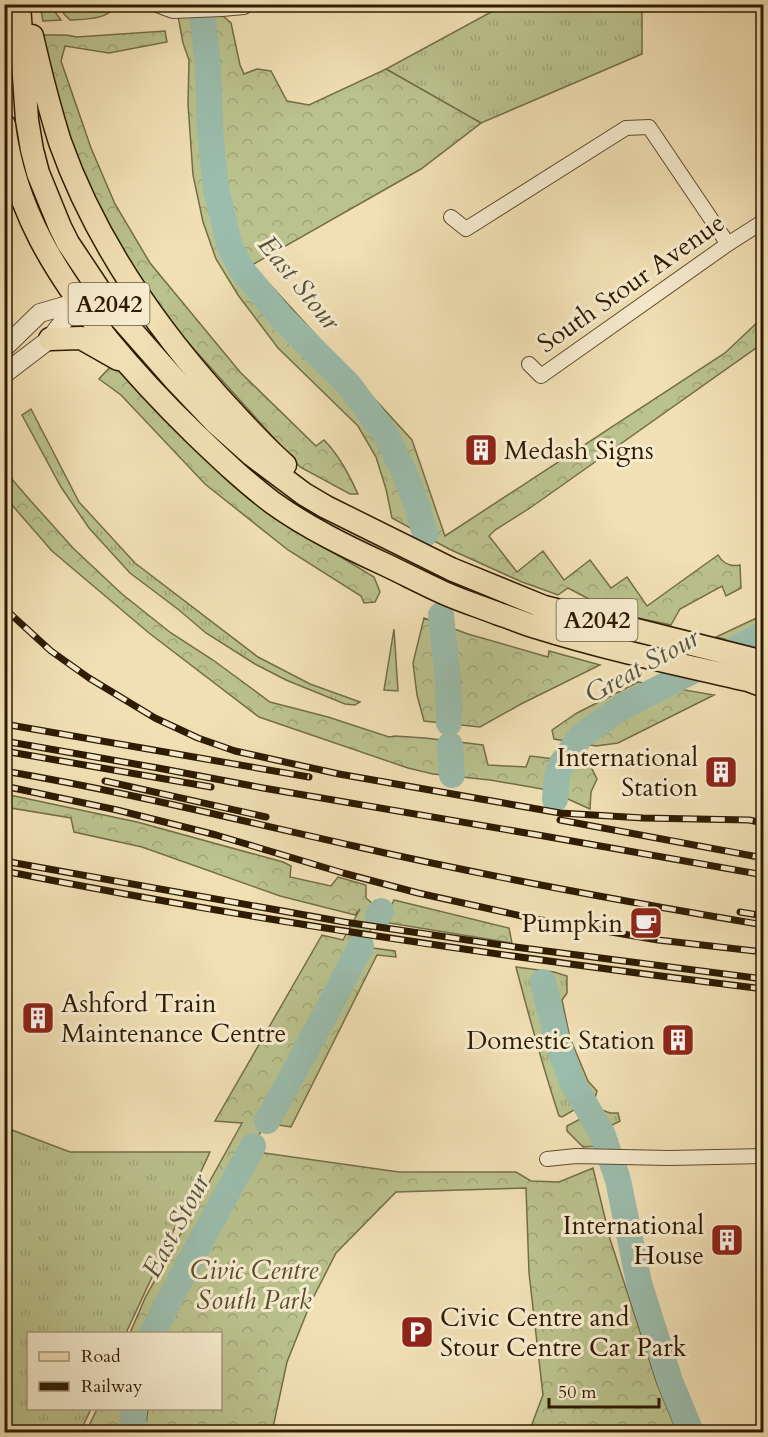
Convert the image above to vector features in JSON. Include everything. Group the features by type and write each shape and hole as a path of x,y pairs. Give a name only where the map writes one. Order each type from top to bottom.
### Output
{"main road":[{"name":"A2042","path":"22,4 27,120 32,150 38,173 60,227 110,306 216,422 272,471 304,494 539,617 621,651 755,683"},
{"path":"22,4 60,142 94,221 120,267 149,312 187,361 242,422 276,458 324,501 355,521"},
{"name":"A2042","path":"4,125 8,151 27,212 44,248 78,302 130,366 169,409 245,480 274,503 308,525 360,553 445,593 539,617 649,634 764,662"},
{"name":"A2042","path":"50,339 81,338 130,366"}],"street":[{"path":"154,4 173,11 244,7 248,4"},
{"path":"451,217 466,229 626,128 649,127 728,244"},
{"name":"South Stour Avenue","path":"529,364 541,376 764,221"},
{"path":"4,374 50,339 78,302 98,288"},
{"path":"4,348 40,313 78,302"},
{"path":"547,1159 585,1156 669,1158 764,1156"}],"green space":[{"path":"40,5 51,5 61,20 43,21"},
{"path":"59,5 118,5 102,16 70,20"},
{"path":"504,5 642,5 642,54 481,123 386,69"},
{"path":"178,16 223,16 231,23 244,74 257,69 271,71 287,101 309,105 386,69 481,123 421,169 252,265 412,440 445,536 725,353 763,317 763,343 489,536 517,572 543,551 564,580 590,560 611,588 627,577 647,606 718,555 727,564 740,565 741,588 726,596 722,586 680,609 671,625 624,615 568,588 558,595 522,582 449,549 392,518 376,457 358,426 278,348 238,295 216,259 203,222 193,175 188,104 189,60"},
{"path":"165,31 167,42 109,53 65,46 61,61 91,148 115,204 150,263 240,372 316,446 324,440 343,466 358,494 350,494 300,467 167,319 107,231 59,123 42,35 77,37"},
{"path":"112,365 124,372 294,529 374,577 380,592 375,602 364,603 361,596 288,550 205,484 121,395 99,379"},
{"path":"31,409 79,502 135,563 258,657 310,684 360,702 355,705 345,704 286,680 255,664 206,633 130,573 89,528 61,487 22,415"},
{"path":"4,470 73,548 122,594 171,633 213,660 270,702 328,717 389,737 425,738 483,745 488,765 526,767 530,756 589,763 597,779 591,792 590,809 548,790 490,780 433,774 408,768 259,717 149,633 52,551 5,497"},
{"path":"763,615 763,649 716,637"},
{"path":"424,618 468,634 548,657 549,651 600,665 480,727 424,721 417,695 413,663"},
{"path":"394,629 398,691 384,690"},
{"path":"638,682 714,695 618,743 596,746 554,739 552,730 577,713"},
{"path":"5,794 137,822 283,862 291,866 290,877 331,886 338,877 366,885 366,898 381,911 253,1146 158,1332 130,1332 145,1298 242,1123 215,1121 322,935 343,940 360,909 355,915 280,896 142,847 74,832 71,818 5,807"},
{"path":"394,900 509,928 512,943 383,922"},
{"path":"365,947 395,951 396,957 377,955 291,1127 272,1124"},
{"path":"516,967 567,976 567,993 562,1000 570,1038 588,1081 597,1091 595,1098 562,1117 559,1116 547,1079"},
{"path":"599,1109 618,1113 620,1121 612,1125 612,1139 617,1139 617,1145 583,1147 567,1131 567,1126"},
{"path":"4,1127 70,1152 210,1152 126,1332 27,1332 27,1410 91,1410 80,1432 5,1432"},
{"name":"Civic Centre South Park","path":"257,1152 399,1172 516,1172 531,1181 559,1182 593,1168 610,1239 657,1384 677,1432 529,1432 543,1395 529,1273 526,1188 396,1192 336,1253 311,1302 287,1362 272,1432 145,1432 148,1410 222,1410 222,1332 165,1332"},
{"path":"97,1410 136,1410 136,1432 86,1432"}],"waterway":[{"name":"East Stour","path":"201,4 208,65 210,129 216,189 234,255 242,270 282,318 349,385 386,435 404,472 425,534"},
{"name":"East Stour","path":"441,615 448,681 449,723"},
{"name":"Great Stour","path":"555,799 557,776 562,763 581,736 619,709 764,634"},
{"name":"East Stour","path":"450,745 452,775"},
{"name":"East Stour","path":"378,916 381,911"},
{"name":"East Stour","path":"267,1121 361,946"},
{"name":"Great Stour","path":"543,982 557,1040 573,1084 602,1133 618,1180 639,1283 670,1381 691,1432"},
{"name":"East Stour","path":"153,1332 253,1146"},
{"name":"East Stour","path":"134,1410 133,1420 136,1432"}],"railway":[{"path":"4,608 51,651 89,678 155,718 198,738 235,751 339,774 560,813 643,818 749,820 764,823"},
{"path":"4,724 309,777"},
{"path":"4,741 764,875"},
{"path":"4,751 211,787"},
{"path":"4,771 136,797 456,868 764,925"},
{"path":"105,781 266,817"},
{"path":"4,786 117,810 216,835 418,893 535,919 658,940 764,952"},
{"path":"560,820 764,858"},
{"path":"4,861 344,922 764,979"},
{"path":"4,871 193,906 383,937 573,965 764,989"},
{"path":"740,912 764,916"}],"place":[{"name":"Medash Signs","path":"481,450"},
{"name":"International Station","path":"721,772"},
{"name":"Pumpkin","path":"646,923"},
{"name":"Ashford Train Maintenance Centre","path":"38,1018"},
{"name":"Domestic Station","path":"678,1040"},
{"name":"International House","path":"727,1240"},
{"name":"Civic Centre and Stour Centre Car Park","path":"417,1332"}]}
